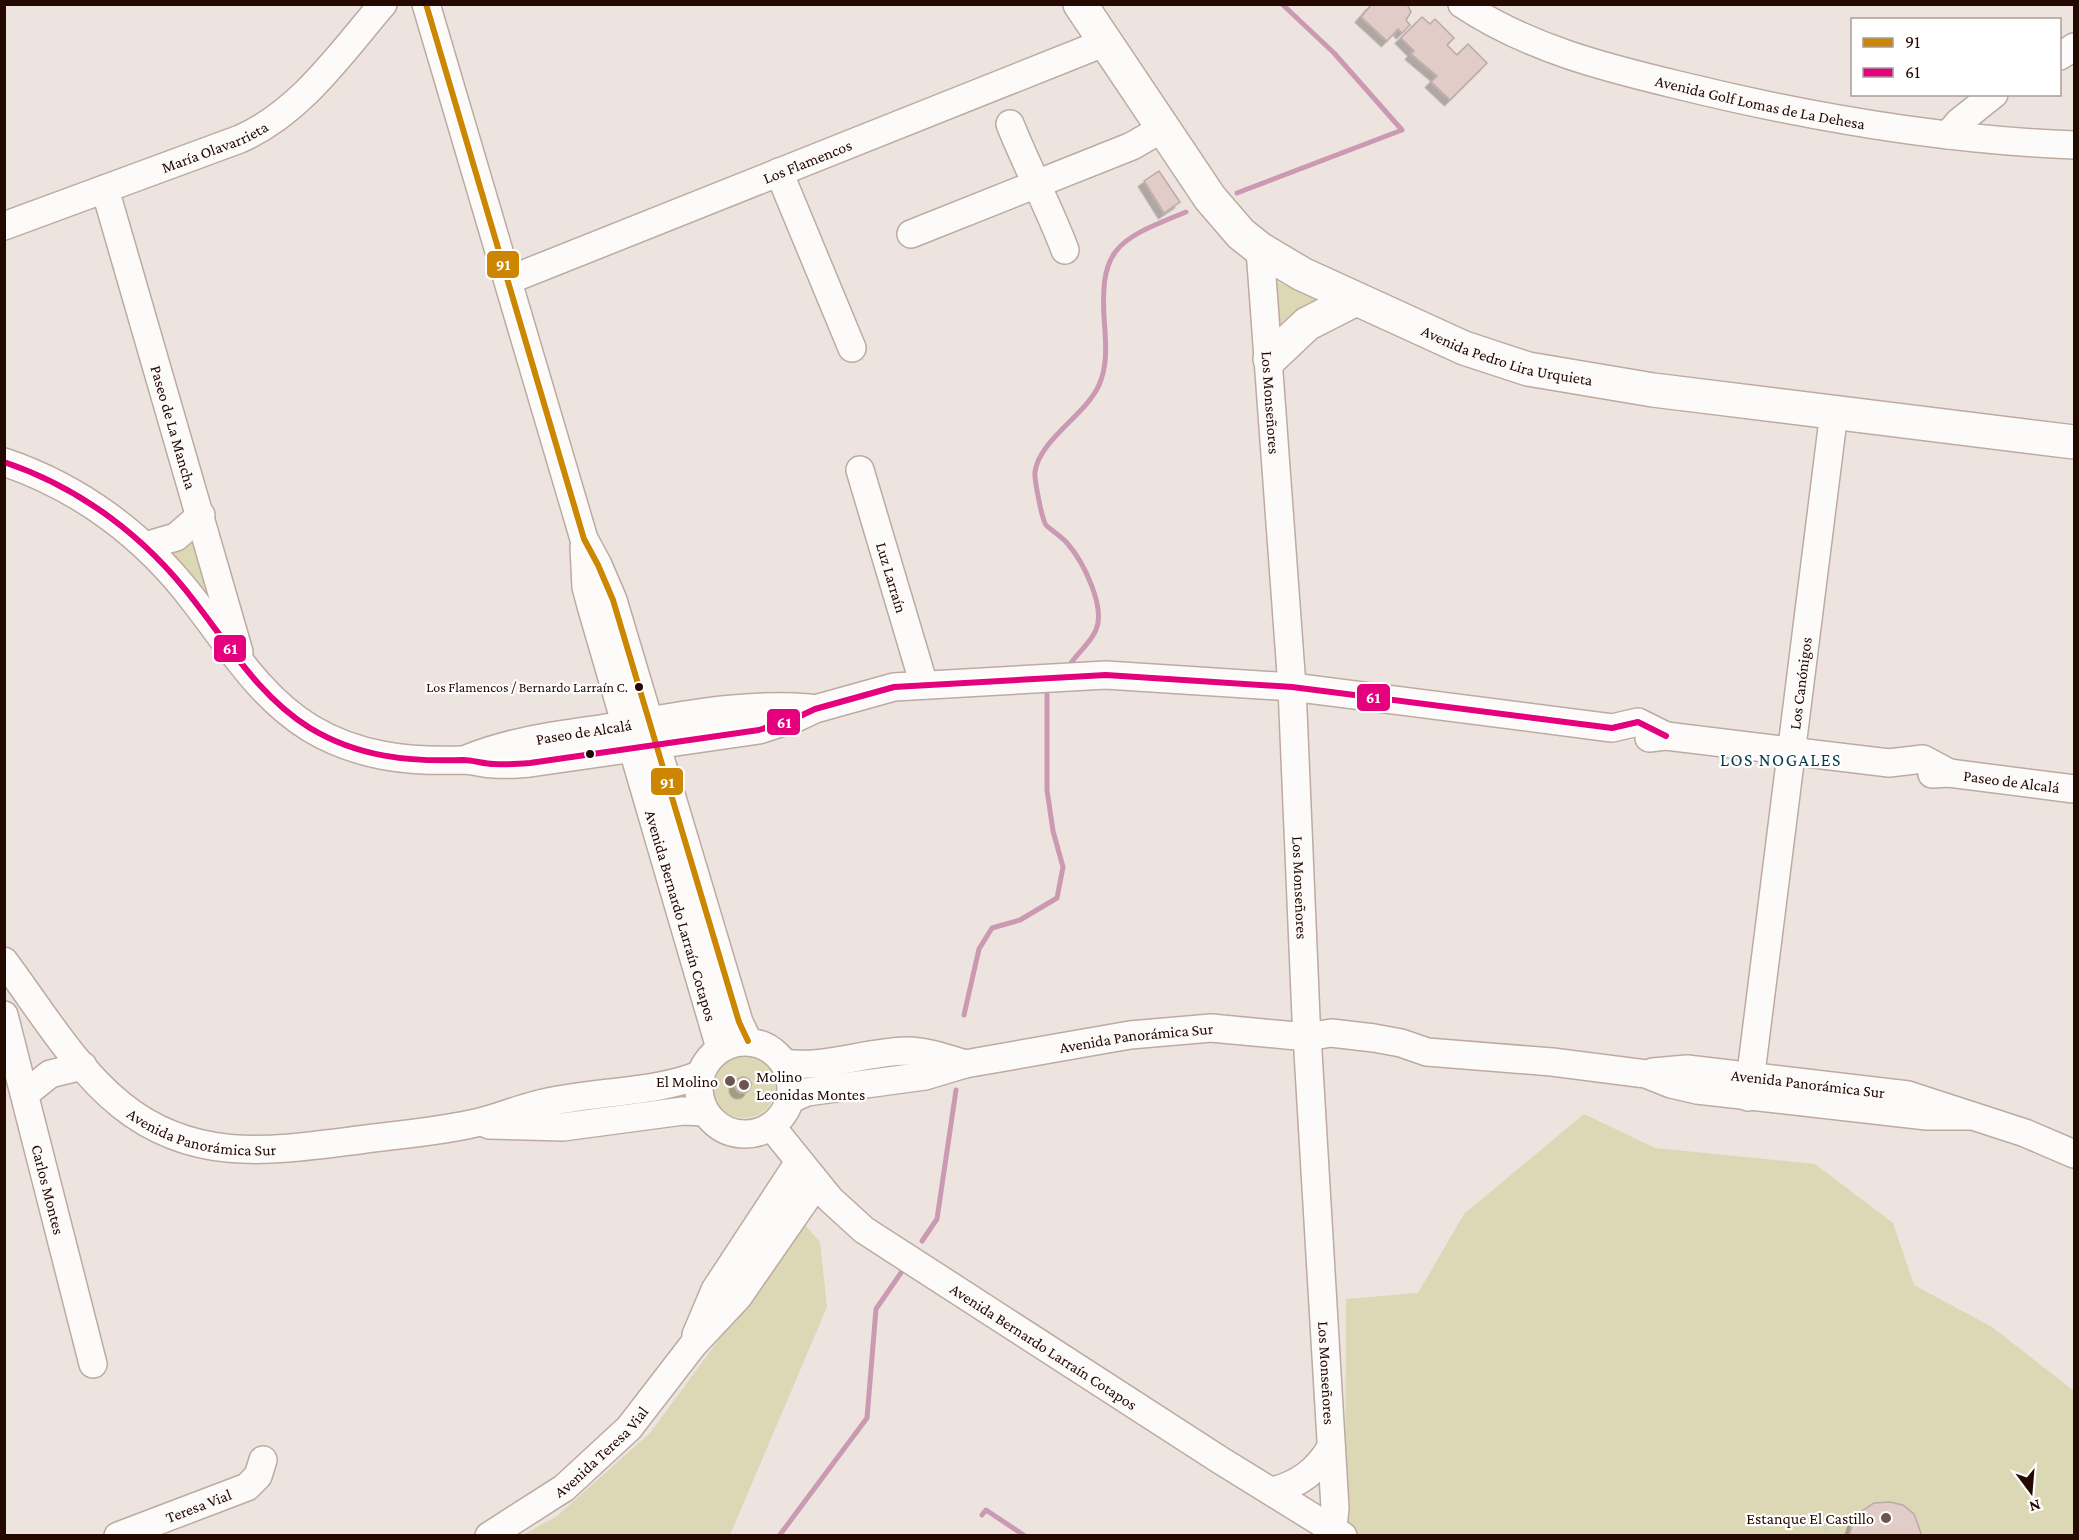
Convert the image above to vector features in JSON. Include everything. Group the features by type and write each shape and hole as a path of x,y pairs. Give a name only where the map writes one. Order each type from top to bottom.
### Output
{"main road":[{"name":"Avenida Pedro Lira Urquieta","path":"1080,4 1226,219 1260,249 1354,300 1464,348 1528,369 1653,390 2074,442"},
{"path":"1270,359 1307,324 1354,300"}],"street":[{"name":"María Olavarrieta","path":"4,226 240,139 274,122 302,97 383,4"},
{"name":"Avenida Bernardo Larraín Cotapos","path":"426,4 584,539 613,600 641,735 683,878 720,1048"},
{"name":"Avenida Golf Lomas de La Dehesa","path":"1462,4 1541,46 1608,68 1804,112 1948,135 2074,145"},
{"name":"Los Flamencos","path":"509,280 1106,42"},
{"path":"2061,55 2074,47"},
{"path":"1948,135 1959,122 1992,96"},
{"path":"1010,124 1047,202 1065,250"},
{"path":"911,234 1132,146 1164,128"},
{"path":"779,172 852,348"},
{"name":"Paseo de La Mancha","path":"105,189 201,515 242,665"},
{"name":"Los Monseñores","path":"1260,249 1270,359 1292,687 1307,1037 1338,1531"},
{"name":"Los Canónigos","path":"1749,1086 1834,412"},
{"name":"Paseo de Alcalá","path":"4,462 47,478 77,494 145,546 194,599 242,665 279,705 310,728 339,743 370,754 409,760 465,760 512,765 757,707 815,709 894,687 1006,683 1106,675 1292,687 1612,728 1638,723 1666,736 1889,763 1923,759 1948,772 2074,789"},
{"name":"Luz Larraín","path":"860,470 924,685"},
{"path":"145,546 176,537 201,515"},
{"name":"Avenida Bernardo Larraín Cotapos","path":"683,878 748,1041"},
{"name":"Avenida Panorámica Sur","path":"4,961 82,1066 108,1094 147,1123 187,1141 225,1150 279,1150 473,1124 561,1099 675,1082 700,1074"},
{"name":"Carlos Montes","path":"4,1015 93,1364"},
{"name":"Avenida Panorámica Sur","path":"789,1101 807,1092 925,1076 965,1064 1159,1031 1234,1029 1307,1037 1331,1034 1374,1038 1401,1042 1426,1052 1552,1062 1646,1074 1687,1069 1749,1086 1908,1095 2025,1133 2074,1154"},
{"path":"748,1041 769,1048 784,1063 791,1081 789,1101 782,1115 771,1126 754,1133 735,1133 718,1125 705,1112 699,1093 700,1074 708,1059 720,1048 748,1041"},
{"name":"Avenida Panorámica Sur","path":"784,1063 804,1064 905,1051 937,1055 965,1064"},
{"path":"25,1094 50,1074 82,1066"},
{"name":"Avenida Panorámica Sur","path":"473,1124 563,1127 683,1111 705,1112"},
{"name":"Avenida Bernardo Larraín Cotapos","path":"771,1126 817,1184 864,1230 1338,1531"},
{"name":"Avenida Teresa Vial","path":"693,1345 715,1290 799,1162"},
{"name":"Avenida Teresa Vial","path":"489,1536 544,1501 598,1459 646,1408 693,1345 738,1297 817,1184"},
{"path":"1273,1491 1287,1487 1309,1474 1331,1447"},
{"name":"Teresa Vial","path":"118,1536 247,1487 258,1476 263,1460"}],"path":[{"path":"1818,1536 1826,1527 1828,1536"}],"shaded area":[{"path":"1275,281 1321,301 1279,332"},
{"path":"195,537 215,613 170,556 169,550"},
{"path":"738,1054 750,1054 767,1063 774,1074 776,1086 774,1098 767,1109 750,1118 738,1118 726,1113 717,1104 712,1092 712,1080 717,1068 726,1059"},
{"path":"1584,1114 1655,1148 1815,1164 1893,1223 1914,1285 1992,1327 2074,1391 2074,1535 1315,1536 1345,1493 1346,1299 1418,1293 1464,1214"},
{"path":"804,1224 820,1242 827,1307 730,1535 521,1536 557,1516 650,1433"}],"building":[{"path":"1372,4 1407,4 1411,12 1406,20 1410,25 1402,33 1398,29 1387,41 1361,17"},
{"path":"1422,17 1430,24 1435,19 1454,38 1447,45 1457,55 1468,44 1487,63 1450,100 1431,82 1437,76 1411,54 1414,51 1401,38"},
{"path":"1159,171 1180,202 1164,213 1144,181"},
{"name":"Molino Leonidas Montes","path":"743,1077 749,1079 751,1085 749,1091 743,1093 737,1091 735,1085 737,1079"},
{"name":"Estanque El Castillo","path":"1890,1502 1903,1505 1914,1514 1922,1536 1849,1536 1853,1522 1862,1511 1874,1503"}],"waterway":[{"path":"1237,193 1402,130 1334,53 1282,4"},
{"path":"1071,663 1094,634 1098,609 1091,585 1080,561 1067,543 1044,522 1035,472 1038,460 1054,438 1093,396 1102,378 1106,351 1105,281 1116,251 1142,231 1186,212"},
{"path":"964,1015 979,949 992,928 1020,920 1057,898 1063,867 1053,831 1047,790 1047,693"},
{"path":"922,1241 937,1219 956,1090"},
{"path":"779,1536 867,1418 876,1309 905,1267"},
{"path":"982,1515 986,1510 1025,1536"}],"transit line":[{"name":"91","path":"426,4 584,539 613,600 739,1022 748,1041"},
{"name":"61","path":"4,462 59,486 110,517 133,536 176,578 247,670 292,716 328,738 347,746 384,756 423,760 467,760 498,764 530,763 759,730 815,709 894,687 1106,675 1292,687 1612,728 1638,722 1666,736"}],"place":[{"name":"Los Flamencos / Bernardo Larraín C.","path":"639,687"},
{"name":"El Molino","path":"730,1081"},
{"name":"Molino Leonidas Montes","path":"744,1085"},
{"name":"Estanque El Castillo","path":"1886,1518"}],"district":[{"name":"LOS NOGALES","path":"1781,760"}]}
